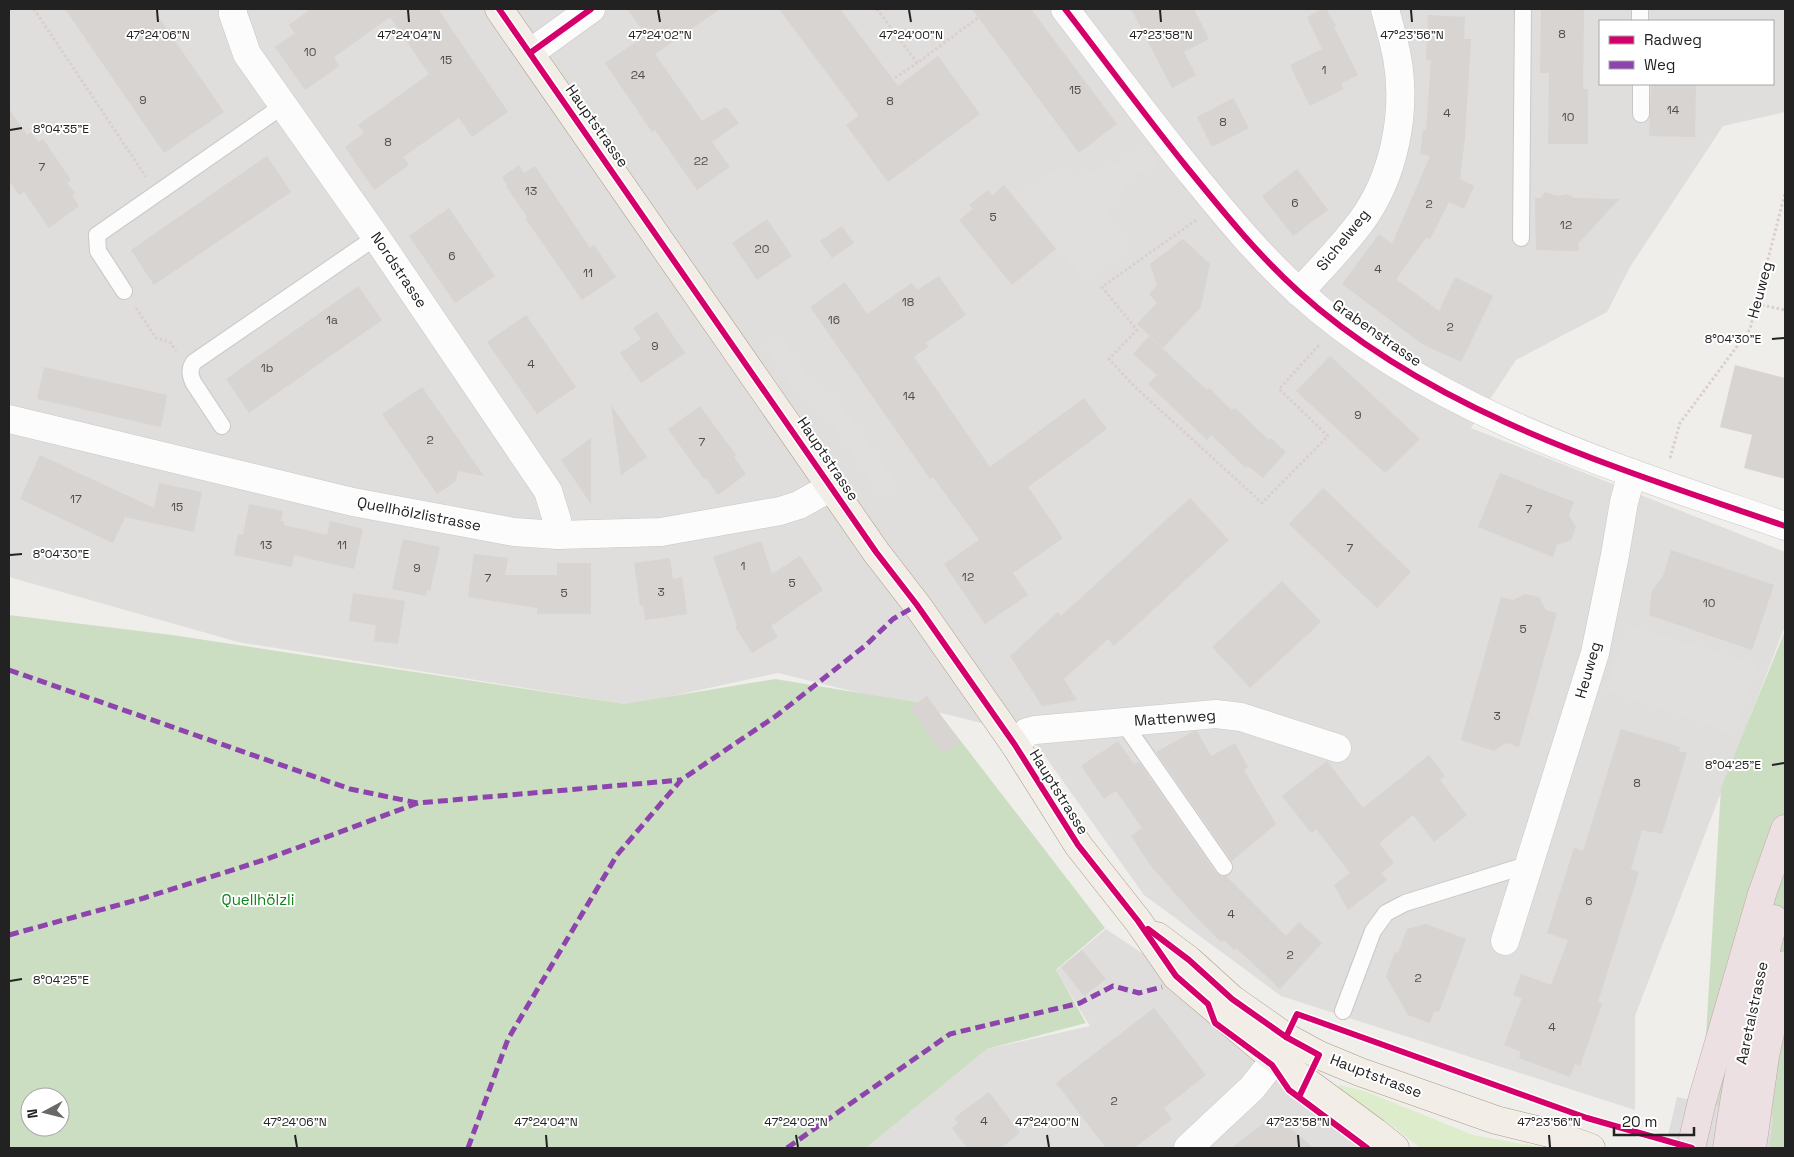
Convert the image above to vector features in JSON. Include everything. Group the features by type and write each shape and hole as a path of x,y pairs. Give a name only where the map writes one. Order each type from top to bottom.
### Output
{"highway":[{"path":"1691,1148 1702,1102 1762,894 1785,829"},
{"name":"Aaretalstrasse","path":"1752,1148 1745,1111 1756,989 1785,879"},
{"name":"Aaretalstrasse","path":"1727,1148 1745,1111 1765,1056 1785,966"}],"main road":[{"name":"Hauptstrasse","path":"500,9 831,487 1015,745 1078,845 1138,921 1176,976 1208,1004 1280,1048 1319,1055 1367,1075 1496,1120 1553,1134 1591,1148"},
{"name":"Hauptstrasse","path":"1138,921 1189,960 1232,999 1280,1048 1395,1148"}],"street":[{"name":"Nordstrasse","path":"233,9 233,14 248,54 376,237 548,490 557,520 558,535"},
{"path":"530,53 591,9"},
{"name":"Grabenstrasse","path":"1065,9 1165,142 1217,205 1267,261 1299,292 1338,324 1391,361 1432,386 1503,421 1632,473 1785,526"},
{"name":"Sichelweg","path":"1299,292 1360,223 1379,192 1390,163 1399,120 1401,92 1397,57 1385,9"},
{"name":"Quellhölzlistrasse","path":"9,419 353,502 496,530 558,535 661,532 799,505 831,487"},
{"name":"Heuweg","path":"1505,941 1594,653 1615,555 1624,502 1632,473"},
{"name":"Mattenweg","path":"1015,745 1027,732 1035,730 1216,714 1241,717 1337,748"},
{"path":"1188,1148 1252,1088 1280,1048"}],"lane":[{"path":"1520,238 1524,9"},
{"path":"1641,85 1641,114"},
{"path":"124,291 98,251 97,235 284,105"},
{"path":"222,426 193,382 190,374 194,362 376,237"},
{"path":"1123,722 1224,868"},
{"path":"1343,1011 1373,931 1386,913 1404,903 1530,864"}],"path":[{"path":"34,9 156,193"},
{"path":"877,9 917,63"},
{"path":"895,78 978,17"},
{"path":"1217,205 1102,287 1136,330 1109,359 1134,386 1262,503 1328,436 1279,389 1338,324"},
{"path":"124,291 156,338 170,342 182,360 191,367"},
{"path":"1756,304 1785,310"}],"shaded area":[{"path":"9,9 1785,9 1785,112 1723,126 1630,267 1607,312 1516,360 1471,428 1785,552 1785,626 1635,1016 1635,1110 1281,996 1144,895 1030,735 778,673 631,705 238,642 9,577"},
{"path":"1145,146 1158,164 1132,177 1105,216 1129,244 1088,283 1018,201 1049,173 1080,176 1118,163"},
{"path":"781,336 809,378 839,402 899,486 882,497 824,413 793,388 764,347"},
{"path":"1628,625 1754,664 1753,667 1756,669 1734,734 1606,691"},
{"path":"1106,929 1176,976 1381,1148 866,1148 987,1049 1090,1026 1056,971"}],"green space":[{"name":"Quellhölzli","path":"9,615 172,635 625,704 775,679 933,705 1105,928 1056,970 1086,1023 987,1049 866,1148 9,1148"},
{"path":"1785,631 1785,1148 1691,1148 1702,1101 1721,788"},
{"path":"1340,1085 1367,1092 1473,1135 1546,1148 1420,1148 1395,1128 1336,1089"}],"pier":[{"path":"1677,1097 1773,1117 1769,1148 1665,1148"}],"building":[{"path":"65,9 153,9 224,112 164,153"},
{"path":"311,9 438,9 508,112 472,137 459,118 403,157 409,165 374,190 345,147 364,133 358,125 429,74 390,17 334,57 339,66 305,90 275,47 295,33 289,25"},
{"path":"627,9 720,9 655,54 702,121 726,107 739,123 712,142 730,167 697,190 655,130 652,132 605,63 646,35"},
{"path":"779,9 840,9 898,86 938,56 980,114 888,182 846,125 859,116"},
{"path":"972,9 1031,9 1117,124 1079,153"},
{"path":"1131,9 1194,9 1209,39 1184,52 1196,75 1172,88"},
{"path":"1326,9 1336,26 1334,27 1358,75 1341,84 1344,89 1310,106 1290,65 1322,49 1307,17"},
{"path":"1541,9 1584,9 1583,89 1588,89 1588,144 1548,144 1549,73 1540,73"},
{"path":"1428,15 1465,17 1464,39 1471,39 1465,137 1460,179 1474,186 1464,209 1449,202 1430,239 1426,238 1396,279 1439,311 1455,277 1493,296 1461,362 1422,344 1342,284 1379,234 1392,244 1430,156 1420,154 1423,130 1426,130 1431,61 1426,58"},
{"path":"1651,85 1696,85 1695,137 1649,136"},
{"path":"1233,98 1249,128 1212,147 1197,117"},
{"path":"9,109 27,135 31,132 38,142 43,139 71,180 67,183 75,193 72,195 79,206 49,228 24,192 19,195 9,180"},
{"path":"267,156 291,192 154,285 131,250"},
{"path":"519,165 524,173 535,166 590,248 594,245 616,277 582,300 525,218 527,217 506,186 502,177"},
{"path":"1297,169 1328,210 1293,236 1262,196"},
{"path":"1004,185 1056,249 1012,285 959,220 973,209 969,205 988,190 992,196"},
{"path":"1545,192 1557,196 1567,194 1574,198 1619,199 1578,244 1579,251 1536,250 1535,198 1541,198"},
{"path":"449,208 495,276 455,303 409,236"},
{"path":"767,219 792,256 757,280 732,243"},
{"path":"842,226 854,243 832,258 820,241"},
{"path":"1183,239 1210,264 1201,307 1163,348 1137,324 1157,303 1149,294 1157,285 1150,264"},
{"path":"939,276 966,315 926,343 928,347 914,357 990,467 1084,398 1107,429 1028,487 1063,538 1013,573 1028,595 985,624 944,564 979,540 933,477 930,479 810,307 845,282 867,314 912,283 917,290"},
{"path":"358,286 382,320 249,413 226,379"},
{"path":"657,312 685,353 641,383 620,353 641,339 633,328"},
{"path":"526,315 576,387 537,414 487,342"},
{"path":"1149,336 1207,390 1209,388 1232,410 1235,408 1269,440 1271,438 1286,452 1263,478 1248,466 1246,468 1211,435 1207,440 1148,384 1157,375 1133,354"},
{"path":"1330,356 1420,439 1385,473 1296,391"},
{"path":"1735,365 1785,378 1785,479 1744,468 1752,435 1720,427"},
{"path":"44,367 167,395 161,427 37,399"},
{"path":"422,387 484,476 458,471 456,481 437,494 382,414"},
{"path":"611,405 647,457 621,475"},
{"path":"700,406 736,455 734,457 746,474 718,495 668,429"},
{"path":"591,438 591,504 561,460"},
{"path":"40,455 154,508 159,483 202,492 194,532 125,517 113,543 20,499"},
{"path":"1500,473 1574,502 1569,515 1576,527 1571,540 1557,545 1553,557 1478,527"},
{"path":"1323,488 1411,572 1377,608 1289,524"},
{"path":"1190,498 1229,540 1114,646 1108,639 1064,679 1077,700 1042,706 1010,656 1058,612 1061,616"},
{"path":"249,504 283,511 281,521 284,521 284,525 327,535 330,521 363,529 354,569 294,555 292,567 234,555 238,534 243,535"},
{"path":"403,539 440,547 430,591 427,590 426,596 392,589"},
{"path":"761,541 772,574 800,556 823,590 771,626 778,637 752,653 735,627 737,625 713,557"},
{"path":"1671,550 1774,585 1752,650 1649,615 1652,591 1663,576"},
{"path":"474,554 508,558 505,575 557,575 557,563 591,563 591,614 537,614 537,608 468,597"},
{"path":"670,558 673,579 682,577 687,614 645,620 643,605 640,606 634,563"},
{"path":"1282,581 1321,622 1250,688 1212,647"},
{"path":"353,593 405,601 398,644 374,641 376,625 349,621"},
{"path":"1525,594 1539,597 1546,610 1557,613 1519,747 1506,743 1494,751 1461,740 1501,597 1513,600"},
{"path":"927,696 960,743 942,755 910,708"},
{"path":"1621,729 1680,747 1679,751 1687,753 1662,834 1642,830 1631,869 1639,872 1598,1002 1602,1004 1580,1066 1575,1064 1570,1077 1519,1058 1521,1052 1504,1045 1522,998 1513,995 1521,974 1551,985 1568,940 1547,933 1574,848 1583,851"},
{"path":"1197,731 1211,756 1235,743 1248,767 1244,770 1276,824 1232,861 1156,752"},
{"path":"1118,741 1134,764 1139,762 1216,873 1220,876 1226,876 1286,936 1299,922 1322,943 1280,989 1236,948 1234,950 1224,940 1221,942 1195,916 1150,865 1131,836 1142,828 1116,791 1104,799 1081,766"},
{"path":"1429,755 1445,776 1440,780 1467,815 1434,842 1413,815 1379,843 1394,863 1381,873 1387,880 1348,910 1334,885 1350,873 1316,829 1311,833 1282,796 1327,761 1363,808"},
{"path":"1426,924 1466,939 1439,1012 1434,1011 1430,1023 1408,1015 1386,976 1395,952 1398,953 1407,929"},
{"path":"1082,950 1106,979 1084,996 1061,967"},
{"path":"1154,1008 1206,1075 1164,1108 1172,1119 1134,1148 1106,1148 1056,1083"},
{"path":"989,1092 1020,1133 1001,1148 967,1148 952,1128 958,1123 954,1118"},
{"path":"1278,1118 1314,1148 1231,1148 1268,1120 1271,1124"}],"marked path":[{"path":"468,1148 508,1039 617,855 681,780 776,716 866,645 893,619 917,605"},
{"path":"9,670 350,789 418,803"},
{"path":"9,935 144,898 267,859 418,803 681,780"},
{"path":"787,1148 950,1034 1080,1003 1113,986 1139,993 1162,987"}],"cycle path":[{"path":"499,9 876,552 917,605 1015,745 1078,845 1138,921 1176,976 1208,1004 1215,1023 1272,1065 1289,1090 1367,1148"},
{"path":"530,53 591,9"},
{"path":"1065,9 1170,146 1239,230 1298,291 1351,334 1407,371 1467,404 1529,432 1657,482 1785,526"},
{"path":"1148,929 1189,960 1232,999 1286,1037 1319,1055 1299,1097"},
{"path":"1286,1037 1297,1014 1587,1118 1692,1148"}]}
